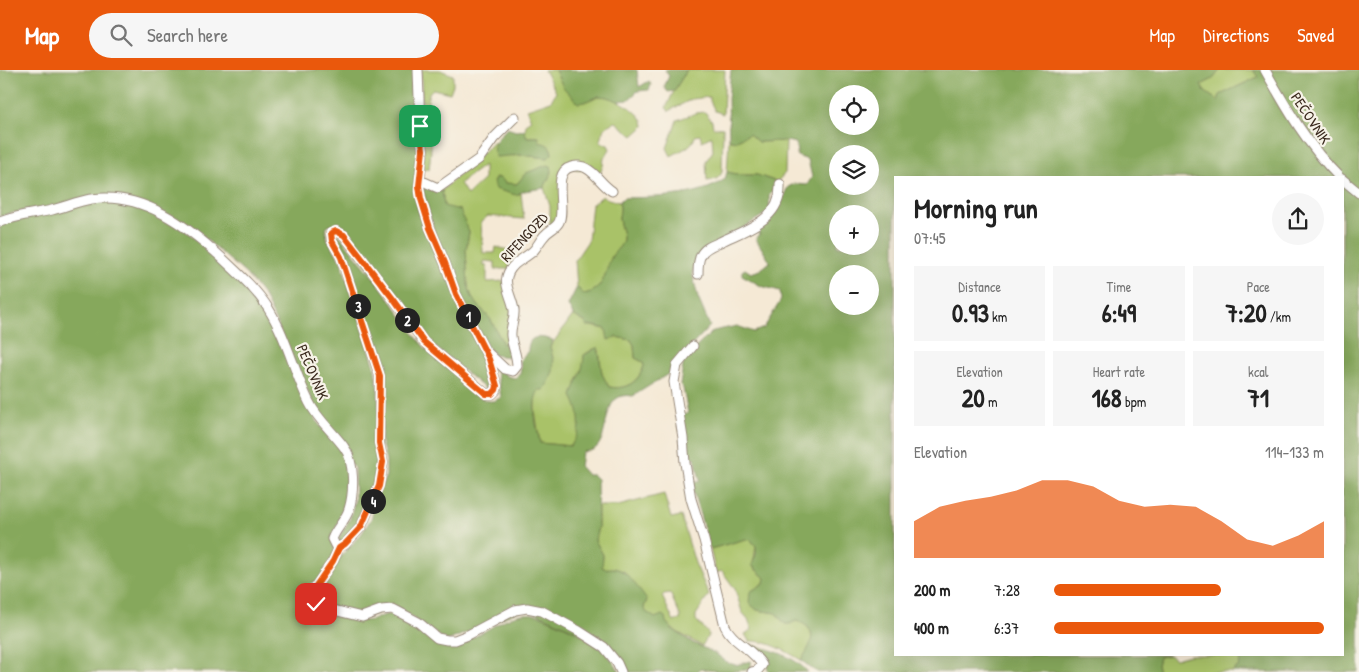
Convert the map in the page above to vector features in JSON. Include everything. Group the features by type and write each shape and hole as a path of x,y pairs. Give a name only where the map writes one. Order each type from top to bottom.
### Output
{"street":[{"path":"418,70 423,150 420,180 421,199 430,228 456,294 485,350 497,386 492,394 486,394 424,342 344,235 336,231 331,233 332,241 341,257 380,376 379,443 383,462 379,486 361,527 339,548 333,561 311,593 313,600 320,607 328,610 362,617 382,610 393,609 418,622 437,638 447,640 455,640 468,635 515,610 527,608 542,611 604,647 617,662 621,672"},
{"name":"PEČOVNIK","path":"1265,70 1291,117 1313,149 1339,176"},
{"path":"420,180 438,188 479,159 494,138 516,117"},
{"name":"RIFENGOZD","path":"485,350 505,369 512,371 517,366 517,358 511,335 514,308 506,286 507,277 516,263 532,251 546,234 559,224 561,215 560,182 562,175 568,168 574,166 586,168 612,191"},
{"name":"PEČOVNIK","path":"1344,180 1359,193"},
{"path":"698,274 701,255 709,247 756,225 766,217 780,195 780,184"},
{"name":"PEČOVNIK","path":"0,222 8,218 51,210 91,199 109,198 125,200 149,206 183,226 207,244 241,276 260,297 280,329 309,403 346,448 351,467 353,489 349,511 332,539 339,548"},
{"path":"693,346 677,365 674,382 691,498 704,540 725,626 730,634 762,665 752,672"}],"green space":[{"path":"0,70 415,70 421,147 417,190 418,210 481,353 493,386 492,390 488,391 428,341 336,227 331,225 327,227 327,238 341,261 374,364 378,389 380,474 364,514 350,537 340,542 338,539 350,519 355,499 354,468 314,405 264,296 246,274 208,241 122,197 23,211 0,217"},
{"path":"421,70 440,70 453,75 453,85 450,93 433,89 429,93 426,124 430,137 431,151 429,169 424,169"},
{"path":"544,70 555,70 584,102 600,96 619,101 639,115 644,126 633,136 616,122 605,129 600,142 608,145 610,149 604,158 598,178 593,172 566,167 558,221 555,226 550,225 550,206 544,188 552,171 526,173 517,184 504,183 495,177 516,195 521,193 524,219 488,216 481,222 483,253 495,253 496,247 513,251 515,254 509,269 495,269 495,262 484,261 484,266 487,266 487,282 504,281 512,309 510,341 503,344 491,320 472,298 468,285 466,250 469,232 444,206 442,190 494,142 513,156 548,158 552,154 551,149 539,142 538,137 527,137 524,130 525,124 531,120 527,109 551,101 556,92","holes":["484,165 484,179 467,195 460,183"]},
{"path":"555,70 637,70 639,87 649,81 651,85 649,90 638,91 628,100 618,101 599,96 578,103 563,87"},
{"path":"665,70 687,70 674,91 668,92 664,87 669,76"},
{"path":"687,70 725,70 723,114 715,111 710,97 692,99 669,111 666,108"},
{"path":"731,70 1220,70 1213,79 1201,85 1204,91 1218,101 1220,95 1258,77 1253,70 1359,70 1359,672 1232,672 1239,666 1242,656 1344,656 1344,176 894,176 894,656 1164,656 1159,657 1157,665 1159,672 818,672 801,660 812,638 809,628 796,621 785,624 776,613 757,610 749,603 750,592 764,583 765,578 752,565 756,554 756,546 751,540 746,539 710,549 691,484 700,481 695,457 688,458 681,416 688,413 683,388 680,385 684,359 713,331 737,326 754,332 764,328 781,300 780,291 761,286 742,275 742,271 745,269 751,273 760,270 770,262 756,239 760,234 757,230 767,223 776,212 788,187 794,184 807,185 812,177 808,160 797,156 796,143 786,141 758,142 749,134 735,141 729,139 728,98"},
{"path":"1220,70 1253,70 1258,77 1220,95 1218,101 1204,91 1201,85 1213,79"},
{"path":"705,112 712,121 713,127 723,128 722,171 717,179 707,181 706,161 713,151 712,136 702,141 700,135 695,136 689,146 671,156 667,148 677,120 696,113"},
{"path":"507,128 516,131 524,130 527,137 539,137 539,142 548,145 552,154 548,158 520,155 496,157 493,149 494,145"},
{"path":"749,134 758,142 786,141 785,173 777,182 757,175 741,175 727,172 729,139 735,141"},
{"path":"547,165 551,166 552,171 544,188 524,191 516,195 495,189 493,182 496,177 502,179 505,183 517,184 526,173"},
{"path":"727,172 741,175 757,175 777,182 769,196 770,211 712,247 692,272 698,298 710,326 681,357 676,369 633,396 623,396 616,399 608,413 601,440 594,449 582,452 580,467 587,475 593,475 597,479 598,527 595,540 603,555 602,567 606,569 619,569 630,577 647,600 644,607 645,611 655,618 662,615 672,629 693,643 715,653 728,663 736,665 750,661 752,669 739,671 701,669 696,672 626,672 621,662 603,643 526,608 447,641 396,607 368,616 323,607 314,597 341,556 362,533 371,519 379,490 386,476 386,461 381,441 384,388 350,270 334,237 340,236 380,285 425,348 484,400 490,401 501,397 495,363 507,376 515,378 520,374 520,360 528,351 530,341 536,338 553,340 550,347 554,365 544,390 539,390 536,396 536,423 540,443 570,446 579,428 579,415 572,396 581,371 584,355 598,347 602,374 609,387 615,388 631,384 638,377 644,366 643,362 635,358 634,345 631,340 616,337 608,340 606,329 586,326 585,322 573,315 568,305 577,287 583,294 596,289 600,285 612,256 623,240 619,220 619,202 623,198 676,195 702,190 725,179"},
{"path":"423,186 431,190 442,190 444,206 460,210 469,232 466,250 468,285 472,298 491,320 503,344 510,341 513,354 509,357 494,355 488,348 459,294 437,241"},
{"path":"603,196 619,202 619,220 623,240 612,257 600,285 596,289 583,294 577,287 575,260 588,241 592,204"},
{"path":"106,200 148,208 181,228 232,270 259,301 269,316 317,421 344,454 350,475 348,497 331,538 336,553 310,593 308,600 314,606 329,614 346,619 364,621 384,615 400,617 436,641 449,645 466,641 514,616 533,614 559,623 602,648 620,672 0,672 0,224 90,201"},
{"path":"573,315 591,326 606,329 616,337 631,340 634,345 635,358 643,362 644,366 638,377 631,384 615,388 609,387 602,374 599,350 593,349 584,355 584,366 576,383 580,425 576,440 570,446 540,443 535,411 535,396 554,362 550,347"},
{"path":"664,494 671,518 681,516 695,563 709,595 696,615 696,620 709,634 702,646 672,629 666,622 655,618 645,611 646,603 624,571 602,567 603,555 595,540 598,527 598,506 618,506","holes":["670,593 681,618 674,622 662,596 664,594"]},
{"path":"746,539 751,540 756,546 753,567 765,578 764,583 750,592 757,610 776,613 785,624 796,621 801,622 810,631 811,643 801,660 769,644 749,641 745,634 752,630 748,619 742,612 735,589 722,571 716,573 710,549"},
{"path":"744,643 787,656 808,672 769,672 766,664"},
{"path":"1170,656 1175,659 1186,656 1242,656 1239,666 1232,672 1159,672 1157,665 1159,657"}],"route":[{"path":"316,604 311,593 333,561 339,548 361,527 379,486 383,462 379,443 380,376 341,257 330,236 331,233 336,231 344,235 424,342 486,394 492,394 497,386 489,359 475,328 456,294 430,228 421,199 419,186 423,150 420,126"}]}
